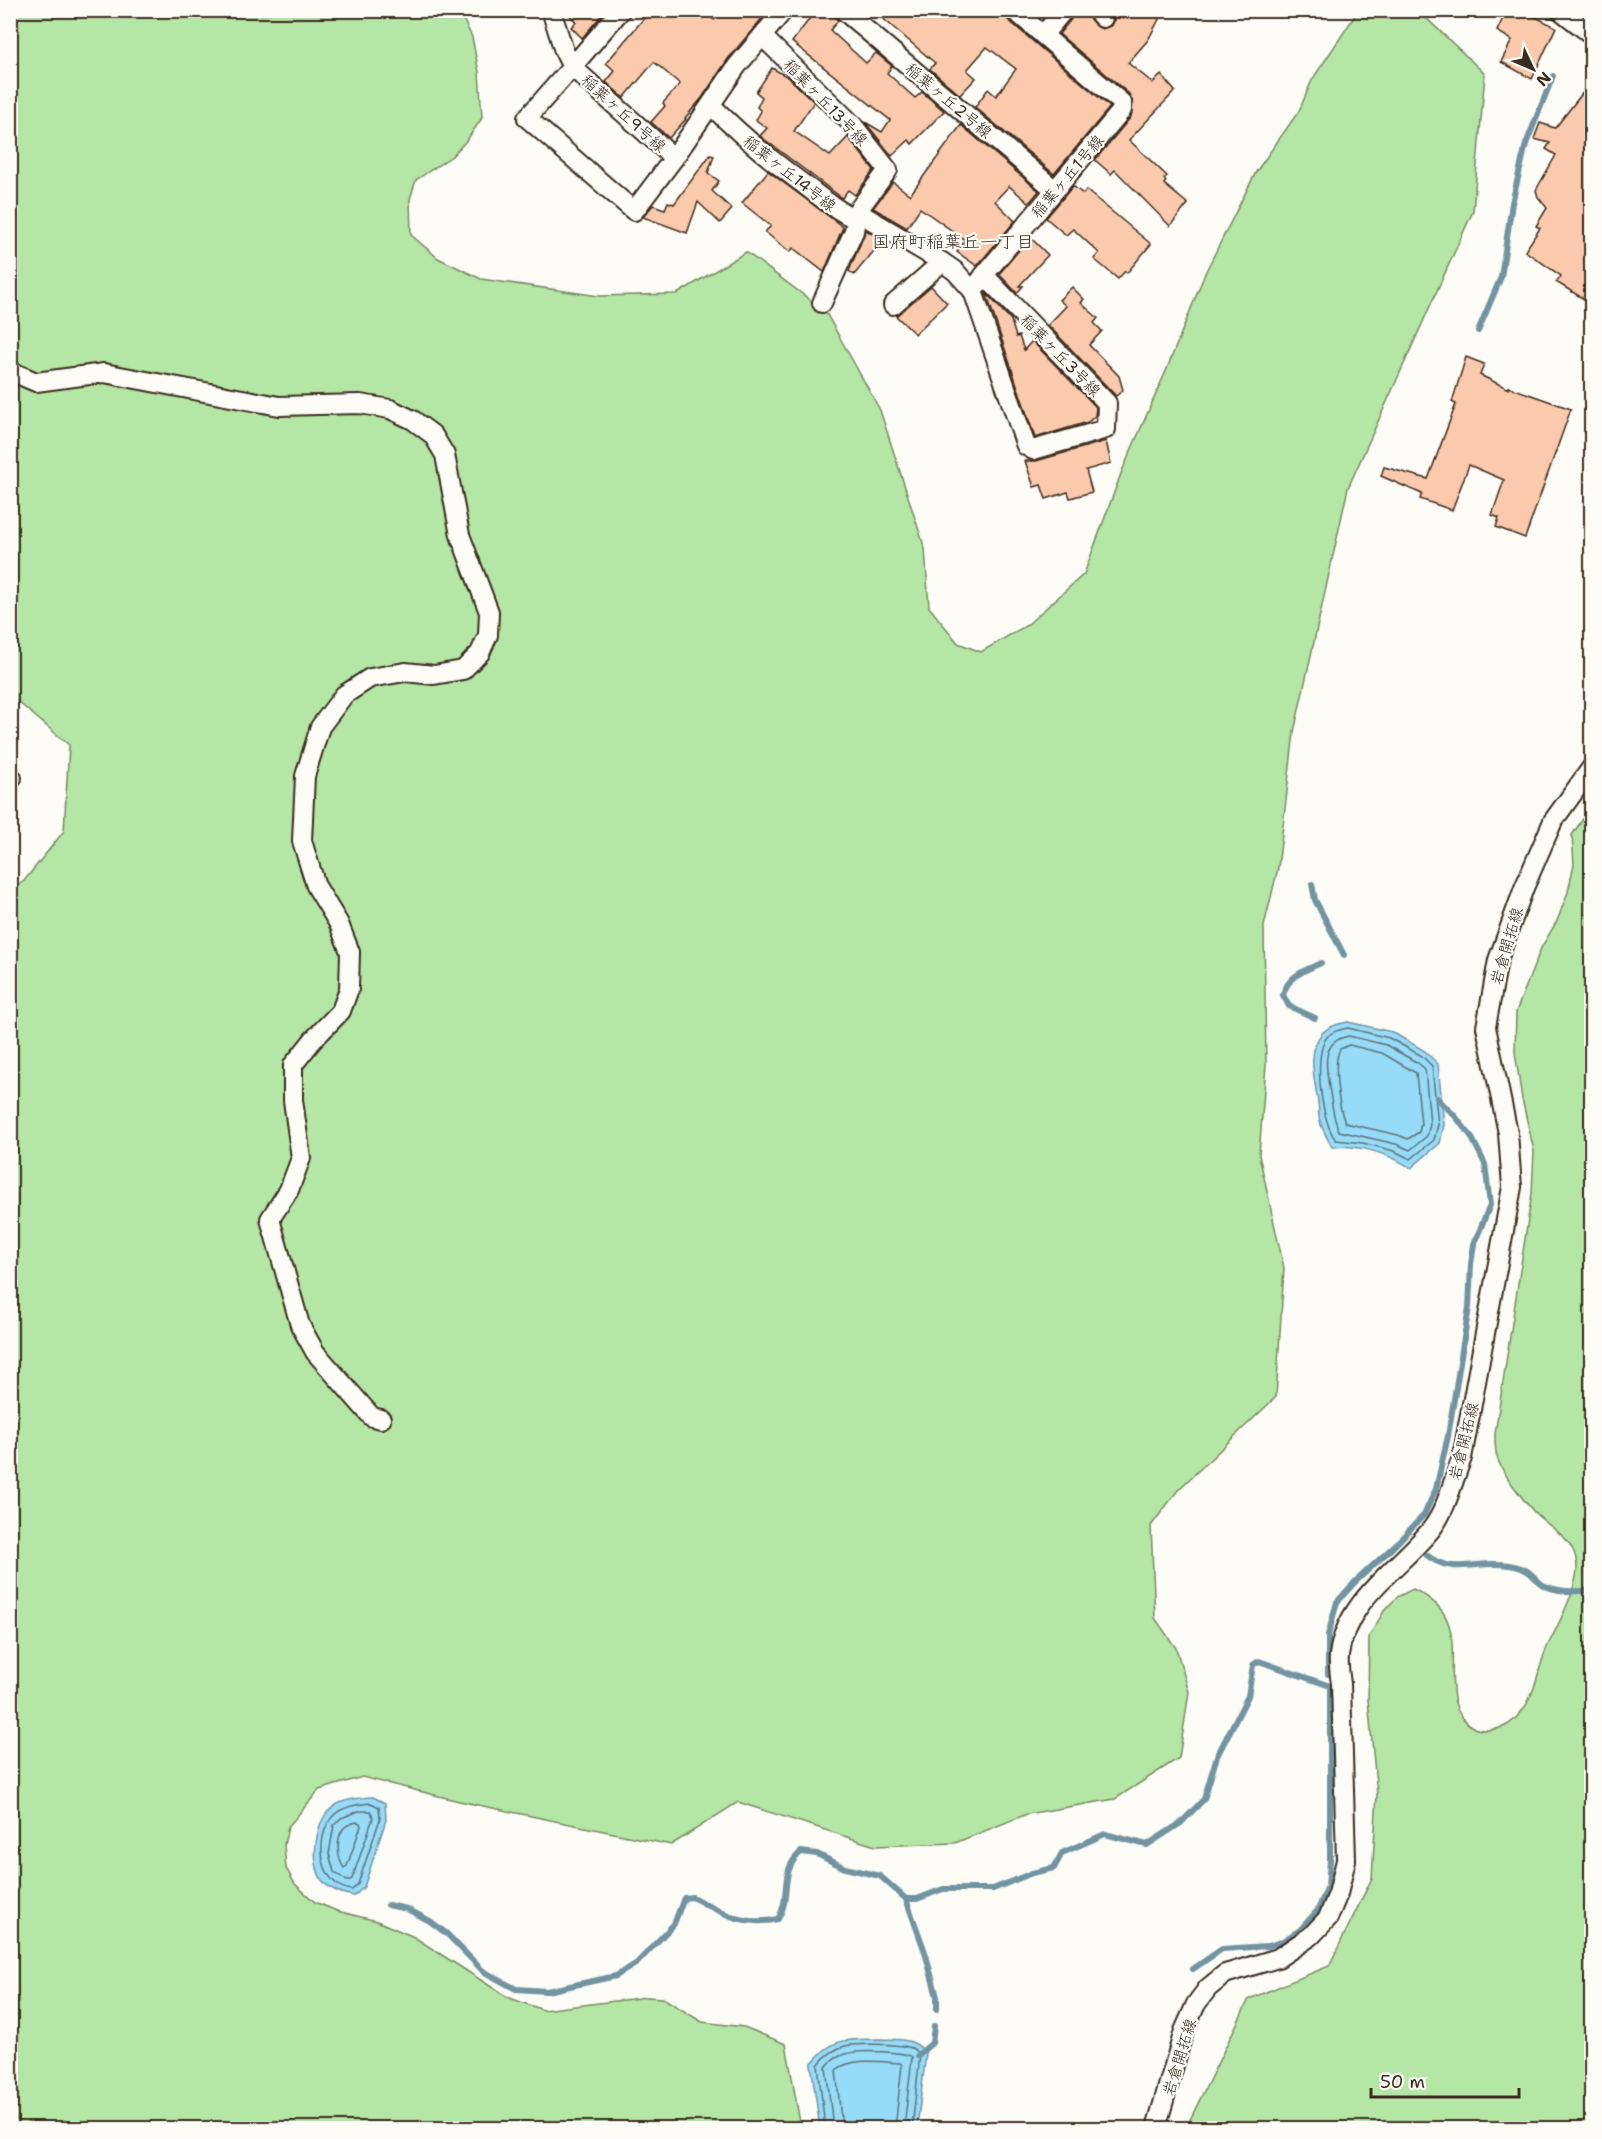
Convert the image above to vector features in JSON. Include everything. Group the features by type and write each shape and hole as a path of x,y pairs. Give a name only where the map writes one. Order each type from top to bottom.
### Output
{"street":[{"path":"551,10 564,51 572,67 527,118 634,211 674,158"},
{"name":"稲葉ヶ丘9号線","path":"621,10 572,67 674,158 737,66 784,10"},
{"name":"稲葉ヶ丘2号線","path":"843,10 1055,190"},
{"name":"稲葉ヶ丘1号線","path":"973,291 1122,111 1122,103 1014,10"},
{"path":"1043,35 1064,10"},
{"path":"1560,10 1592,35"},
{"name":"稲葉ヶ丘13号線","path":"762,36 853,125 888,170"},
{"name":"稲葉ヶ丘14号線","path":"711,105 766,157 841,212 856,219 858,210 888,170"},
{"path":"822,303 854,231 856,219 866,217 942,262 955,271 973,291"},
{"path":"893,305 942,262"},
{"name":"稲葉ヶ丘3号線","path":"973,291 1026,446 1034,450 1106,429 1107,403 984,275"},
{"path":"10,371 36,382 104,373 279,406 360,404 390,409 413,420 433,435 445,455 459,535 489,612 488,635 480,653 463,670 434,675 405,672 369,678 344,695 320,727 305,776 302,841 316,886 339,924 350,952 349,989 341,1011 293,1065 293,1100 301,1158 289,1190 270,1219 300,1325 315,1352 372,1418 381,1419"},
{"name":"岩倉開拓線","path":"1156,2128 1184,2031 1202,1996 1225,1974 1278,1958 1311,1936 1328,1918 1338,1894 1346,1860 1341,1684 1338,1658 1343,1634 1353,1613 1433,1526 1450,1492 1461,1458 1512,1187 1508,1133 1486,1027 1498,960 1524,888 1553,821 1592,767"}],"green space":[{"path":"11,11 459,11 472,37 479,72 482,118 467,140 452,156 416,180 410,199 411,235 438,258 481,279 599,296 677,294 746,252 825,311 880,410 925,549 929,607 958,643 981,652 1027,625 1084,574 1122,471 1166,371 1206,271 1256,172 1299,111 1312,80 1358,11 1407,11 1423,15 1485,74 1473,211 1348,488 1294,732 1278,868 1264,926 1266,1065 1259,1155 1284,1268 1276,1397 1178,1490 1151,1526 1155,1618 1176,1648 1189,1692 1179,1758 1115,1799 1027,1814 955,1843 875,1846 738,1802 671,1845 459,1801 362,1777 319,1790 288,1827 284,1845 286,1868 295,1884 315,1902 337,1911 377,1921 414,1937 507,1997 543,2010 647,1997 663,1998 702,2022 744,2027 786,2044 801,2128 11,2128 10,891 24,881 64,831 69,745 11,696"},
{"path":"1591,807 1591,2128 1186,2128 1249,1999 1329,1966 1372,1878 1377,1794 1368,1700 1369,1637 1384,1611 1397,1597 1413,1589 1438,1606 1450,1627 1453,1691 1456,1706 1462,1718 1474,1728 1493,1729 1510,1723 1526,1705 1576,1578 1576,1558 1573,1550 1563,1536 1535,1513 1508,1478 1497,1457 1495,1434 1532,1193 1534,1151 1522,1099 1515,1052 1516,1012 1541,948 1557,921 1568,892 1574,864 1572,835"}],"water":[{"path":"1348,1022 1392,1032 1425,1051 1438,1064 1444,1125 1440,1143 1411,1168 1373,1151 1353,1147 1332,1147 1322,1128 1314,1076 1314,1049 1322,1033"},
{"path":"373,1797 385,1803 386,1820 364,1887 354,1896 341,1893 325,1883 318,1872 315,1852 318,1831 327,1813 337,1804 352,1799"},
{"path":"880,2039 911,2042 926,2053 917,2128 820,2128 811,2064 826,2048 841,2041"}],"building":[{"path":"565,10 606,10 582,38 571,27 576,22"},
{"path":"651,10 703,10 714,20 723,10 758,10 764,16 728,59 702,98 669,138 651,122 665,106 663,103 680,84 654,62 624,98 606,82 615,71 606,63"},
{"path":"816,10 829,10 832,13 838,21 830,30 866,63 876,53 892,66 887,73 915,98 922,92 944,111 912,144 909,140 892,156 865,122 882,132 890,120 792,42"},
{"path":"873,10 1003,10 1007,19 1110,107 1054,174 975,107 988,89 996,96 1016,69 987,47 967,70 976,78 960,95 930,69 935,63"},
{"path":"1075,10 1082,10 1095,25 1102,29 1111,26 1117,10 1164,10 1148,40 1128,63 1153,83 1161,75 1175,91 1129,140 1167,176 1164,184 1188,204 1170,226 1115,170 1111,174 1095,160 1131,117 1133,103 1129,94 1059,34 1073,17"},
{"path":"1507,10 1521,10 1556,27 1532,79 1501,62 1512,40 1497,31"},
{"path":"772,68 788,77 814,102 794,131 830,156 848,137 874,170 855,195 848,190 842,198 760,136 767,128 756,120 761,111 757,107 762,97 756,92"},
{"path":"1592,81 1592,304 1556,282 1561,276 1525,251 1540,228 1536,226 1547,208 1538,197 1536,190 1556,155 1546,149 1550,143 1534,139 1540,123 1555,128"},
{"path":"961,125 1039,191 1029,203 1009,186 995,201 1015,221 977,266 957,252 965,240 920,208 907,228 873,208 893,182 910,195"},
{"path":"710,155 714,156 708,173 719,181 712,191 732,209 720,223 698,202 687,233 643,217 653,205 665,209 668,202 674,204"},
{"path":"768,171 843,227 824,272 793,248 790,252 765,232 771,226 742,203"},
{"path":"1073,186 1083,194 1086,190 1151,244 1127,273 1125,271 1118,279 1094,259 1099,253 1073,229 1066,235 1046,218"},
{"path":"866,230 883,240 854,275 849,271"},
{"path":"1030,237 1048,255 1019,286 1023,286 1017,293 999,274"},
{"path":"931,286 947,303 915,334 896,316"},
{"path":"1072,287 1084,299 1081,303 1098,318 1094,323 1102,331 1089,345 1119,376 1123,390 1116,396 1048,325 1066,306 1059,300"},
{"path":"986,293 1011,320 1016,337 1019,336 1024,350 1032,341 1096,407 1095,416 1088,422 1035,438"},
{"path":"1466,357 1484,364 1480,375 1509,389 1509,387 1571,409 1525,538 1496,527 1499,518 1492,515 1504,480 1469,465 1452,510 1420,499 1422,494 1381,476 1384,467 1428,479 1456,404 1452,402"},
{"path":"1106,441 1111,463 1086,470 1092,492 1070,498 1068,492 1046,499 1041,485 1034,487 1025,461 1036,461"}],"waterway":[{"path":"1478,331 1501,277 1512,203 1526,144 1553,76"},
{"path":"1312,884 1315,900 1344,955"},
{"path":"1315,1018 1289,1006 1283,995 1285,988 1293,978 1321,963"},
{"path":"1328,1674 1328,1635 1337,1602 1424,1515 1436,1489 1448,1436 1469,1307 1474,1244 1490,1205 1485,1164 1471,1136 1437,1098"},
{"path":"1424,1553 1445,1565 1515,1566 1529,1572 1543,1585 1574,1591 1592,1590"},
{"path":"906,1899 917,1899 943,1889 993,1889 1032,1873 1054,1868 1062,1853 1105,1834 1147,1845 1181,1823 1204,1799 1217,1756 1248,1696 1253,1665 1259,1661 1330,1686 1328,1886 1318,1910 1300,1930 1281,1942 1268,1946 1222,1949 1193,1969"},
{"path":"388,1905 407,1909 430,1921 447,1934 483,1971 516,1989 547,1991 616,1976 637,1963 674,1924 684,1898 692,1897 723,1913 743,1920 778,1919 784,1902 787,1876 794,1860 801,1852 817,1854 845,1868 880,1876 906,1899 925,1952 937,1997 937,2009"},
{"path":"918,2055 932,2043 934,2026"}],"district":[{"name":"国府町稲葉丘一丁目","path":"953,242"}]}
